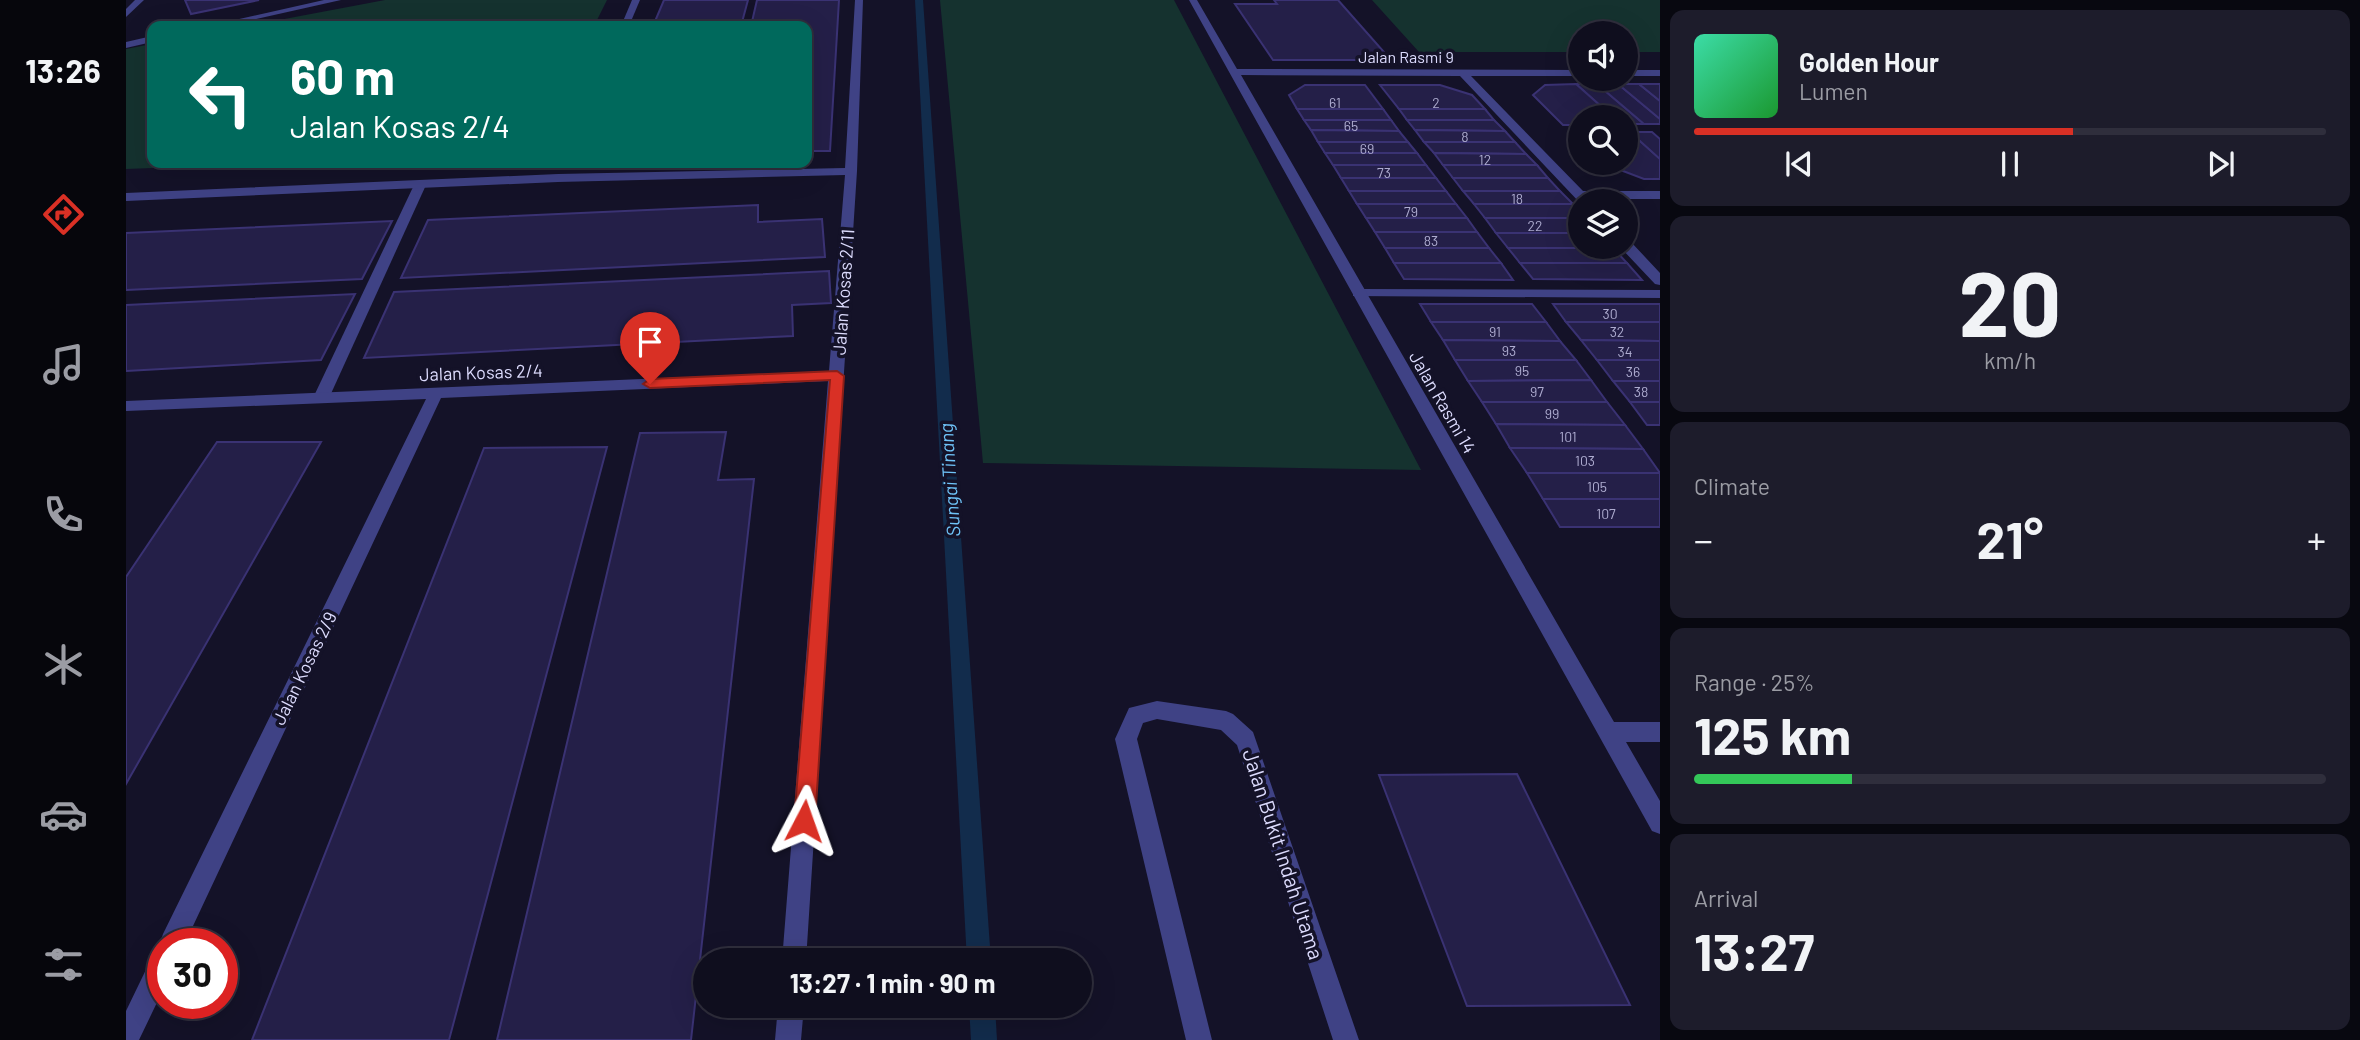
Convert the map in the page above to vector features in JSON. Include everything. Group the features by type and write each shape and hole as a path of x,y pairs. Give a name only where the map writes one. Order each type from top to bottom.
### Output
{"street":[{"path":"126,14 140,0"},
{"path":"237,21 337,0"},
{"path":"627,21 636,0"},
{"name":"Jalan Kosas 2/11","path":"795,948 851,171 859,0"},
{"name":"Jalan Rasmi 14","path":"1193,0 1660,823"},
{"path":"126,45 147,40"},
{"name":"Jalan Rasmi 9","path":"1233,72 1568,73"},
{"path":"1462,72 1572,189"},
{"path":"1638,73 1660,73"},
{"path":"558,178 563,168"},
{"path":"126,197 558,178 851,171"},
{"path":"321,398 420,185"},
{"path":"1638,196 1660,195"},
{"path":"1638,258 1660,282"},
{"path":"1358,293 1660,294"},
{"name":"Jalan Kosas 2/4","path":"126,406 837,376"},
{"name":"Jalan Kosas 2/9","path":"179,928 436,393"},
{"name":"Jalan Bukit Indah Utama","path":"1199,1040 1126,739 1136,715 1157,710 1226,721 1246,740 1346,1040"},
{"path":"1608,732 1660,732"},
{"path":"126,1039 147,995"},
{"path":"788,1040 790,1018"}],"green space":[{"path":"385,0 607,0 596,21 274,21"},
{"path":"940,0 1174,0 1421,470 983,463"},
{"path":"1372,0 1660,0 1660,52 1638,52 1638,21 1568,21 1568,52 1419,52"},
{"path":"147,45 147,168 152,168 126,169 126,49"}],"building":[{"path":"185,0 259,0 191,14"},
{"path":"664,0 748,0 742,21 655,21"},
{"path":"757,0 839,0 830,151 812,151 812,21 752,21"},
{"path":"1274,0 1338,0 1391,60 1273,60 1235,4 1277,4"},
{"path":"1568,84 1568,91 1584,91 1600,105 1568,105 1568,125 1563,125 1533,95 1545,85"},
{"path":"1639,84 1660,101 1660,119 1626,91 1638,91"},
{"path":"1639,84 1660,84 1660,101"},
{"path":"1305,85 1365,85 1383,109 1297,109 1289,95"},
{"path":"1380,85 1440,85 1472,95 1485,109 1399,109"},
{"path":"1584,91 1605,91 1622,105 1600,105"},
{"path":"1605,91 1626,91 1660,119 1660,124 1644,124 1638,119 1638,105 1622,105"},
{"path":"1297,109 1383,109 1391,120 1304,120"},
{"path":"1399,109 1485,109 1494,120 1407,120"},
{"path":"1304,120 1391,120 1399,131 1311,130"},
{"path":"1407,120 1494,120 1505,131 1415,130"},
{"path":"1311,130 1399,131 1408,142 1318,142"},
{"path":"1415,130 1505,131 1515,142 1424,142"},
{"path":"1638,132 1652,132 1660,139 1660,159 1638,139"},
{"path":"1638,139 1660,159 1660,179 1644,179 1634,175 1638,175"},
{"path":"1318,142 1408,142 1417,153 1325,153"},
{"path":"1424,142 1515,142 1526,154 1434,153"},
{"path":"1325,153 1417,153 1426,165 1333,165"},
{"path":"1434,153 1526,154 1537,165 1443,165"},
{"path":"1333,165 1426,165 1436,178 1341,178"},
{"path":"1443,165 1537,165 1548,178 1453,178"},
{"path":"1341,178 1436,178 1446,191 1349,191"},
{"path":"1453,178 1548,178 1560,191 1463,191"},
{"path":"1349,191 1446,191 1456,204 1357,204"},
{"path":"1463,191 1560,191 1568,199 1568,204 1474,204"},
{"path":"1357,204 1456,204 1467,218 1366,218"},
{"path":"1474,204 1568,204 1568,218 1485,218"},
{"path":"758,205 758,222 822,219 825,257 401,278 428,220"},
{"path":"1366,218 1467,218 1477,232 1375,232"},
{"path":"1485,218 1568,218 1568,233 1496,233"},
{"path":"392,221 362,279 126,290 126,233"},
{"path":"1375,232 1477,232 1489,248 1385,248"},
{"path":"1496,233 1568,233 1568,248 1508,248"},
{"path":"1385,248 1489,248 1501,263 1394,263"},
{"path":"1508,248 1568,248 1568,259 1623,259 1627,263 1520,263"},
{"path":"1394,263 1501,263 1513,280 1404,279"},
{"path":"1520,263 1627,263 1642,280 1533,279"},
{"path":"829,271 831,303 792,305 793,336 364,358 394,292"},
{"path":"355,294 321,360 126,371 126,305"},
{"path":"1420,304 1532,304 1546,322 1431,322"},
{"path":"1553,304 1660,304 1660,322 1566,322"},
{"path":"1431,322 1546,322 1560,341 1443,340"},
{"path":"1566,322 1660,322 1660,341 1581,340"},
{"path":"1443,340 1560,341 1576,360 1455,360"},
{"path":"1581,340 1660,341 1660,360 1597,360"},
{"path":"1455,360 1576,360 1591,380 1468,381"},
{"path":"1597,360 1660,360 1660,381 1613,381"},
{"path":"1591,380 1607,402 1482,402 1468,381"},
{"path":"1613,381 1660,381 1660,402 1630,402"},
{"path":"1482,402 1607,402 1625,425 1496,424"},
{"path":"1630,402 1660,402 1660,425 1647,425"},
{"path":"1496,424 1625,425 1643,449 1510,448"},
{"path":"726,432 718,480 754,479 701,948 693,948 691,1040 497,1040 640,433"},
{"path":"217,442 321,442 126,784 126,577"},
{"path":"607,447 449,1040 252,1040 484,448"},
{"path":"1510,448 1643,449 1660,473 1527,473"},
{"path":"1527,473 1660,473 1660,499 1543,499"},
{"path":"1543,499 1660,499 1660,527 1560,527"},
{"path":"1517,774 1630,1005 1467,1006 1379,775"}],"waterway":[{"name":"Sungai Tinang","path":"919,0 978,948"},
{"name":"Sungai Tinang","path":"983,1018 984,1040"}],"route":[{"path":"650,384 837,376 804,821"}]}
